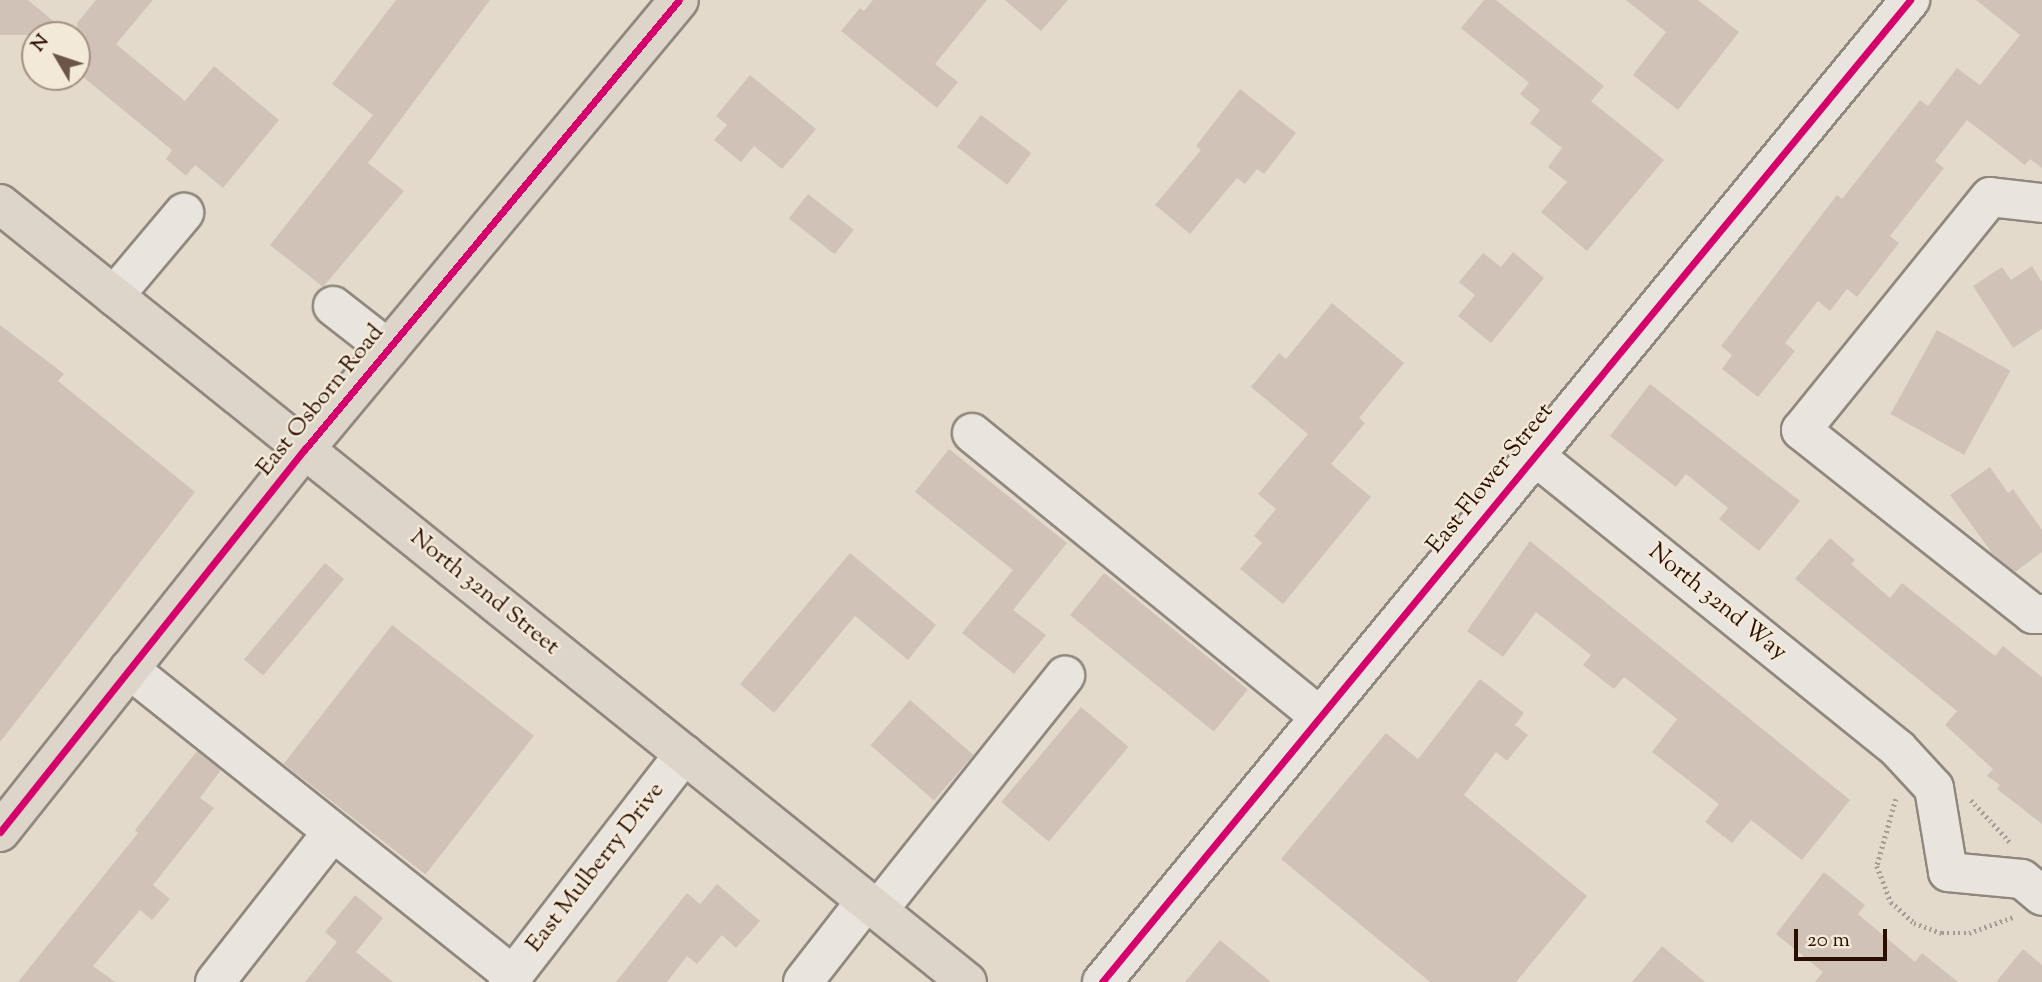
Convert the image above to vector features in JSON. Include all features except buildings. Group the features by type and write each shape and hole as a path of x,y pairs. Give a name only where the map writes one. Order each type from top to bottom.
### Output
{"main road":[{"name":"East Osborn Road","path":"0,832 305,449 679,0"},
{"name":"North 32nd Street","path":"0,204 967,982"}],"street":[{"name":"East Flower Street","path":"1102,982 1910,0"},
{"path":"2042,203 1990,197 1801,430 2033,614 2042,614"},
{"path":"114,296 184,213"},
{"path":"333,306 388,349"},
{"path":"972,433 1320,717"},
{"name":"North 32nd Way","path":"1535,456 1898,750 1934,788 1948,872 2022,879 2042,896"},
{"path":"129,669 511,979"},
{"path":"803,982 872,906 1065,676"},
{"name":"East Mulberry Drive","path":"511,979 684,754"},
{"path":"215,982 331,833"}],"path":[{"path":"1967,796 2017,848"}],"cycle path":[{"path":"0,832 305,449 679,0"},
{"path":"1102,982 1910,0"}]}
